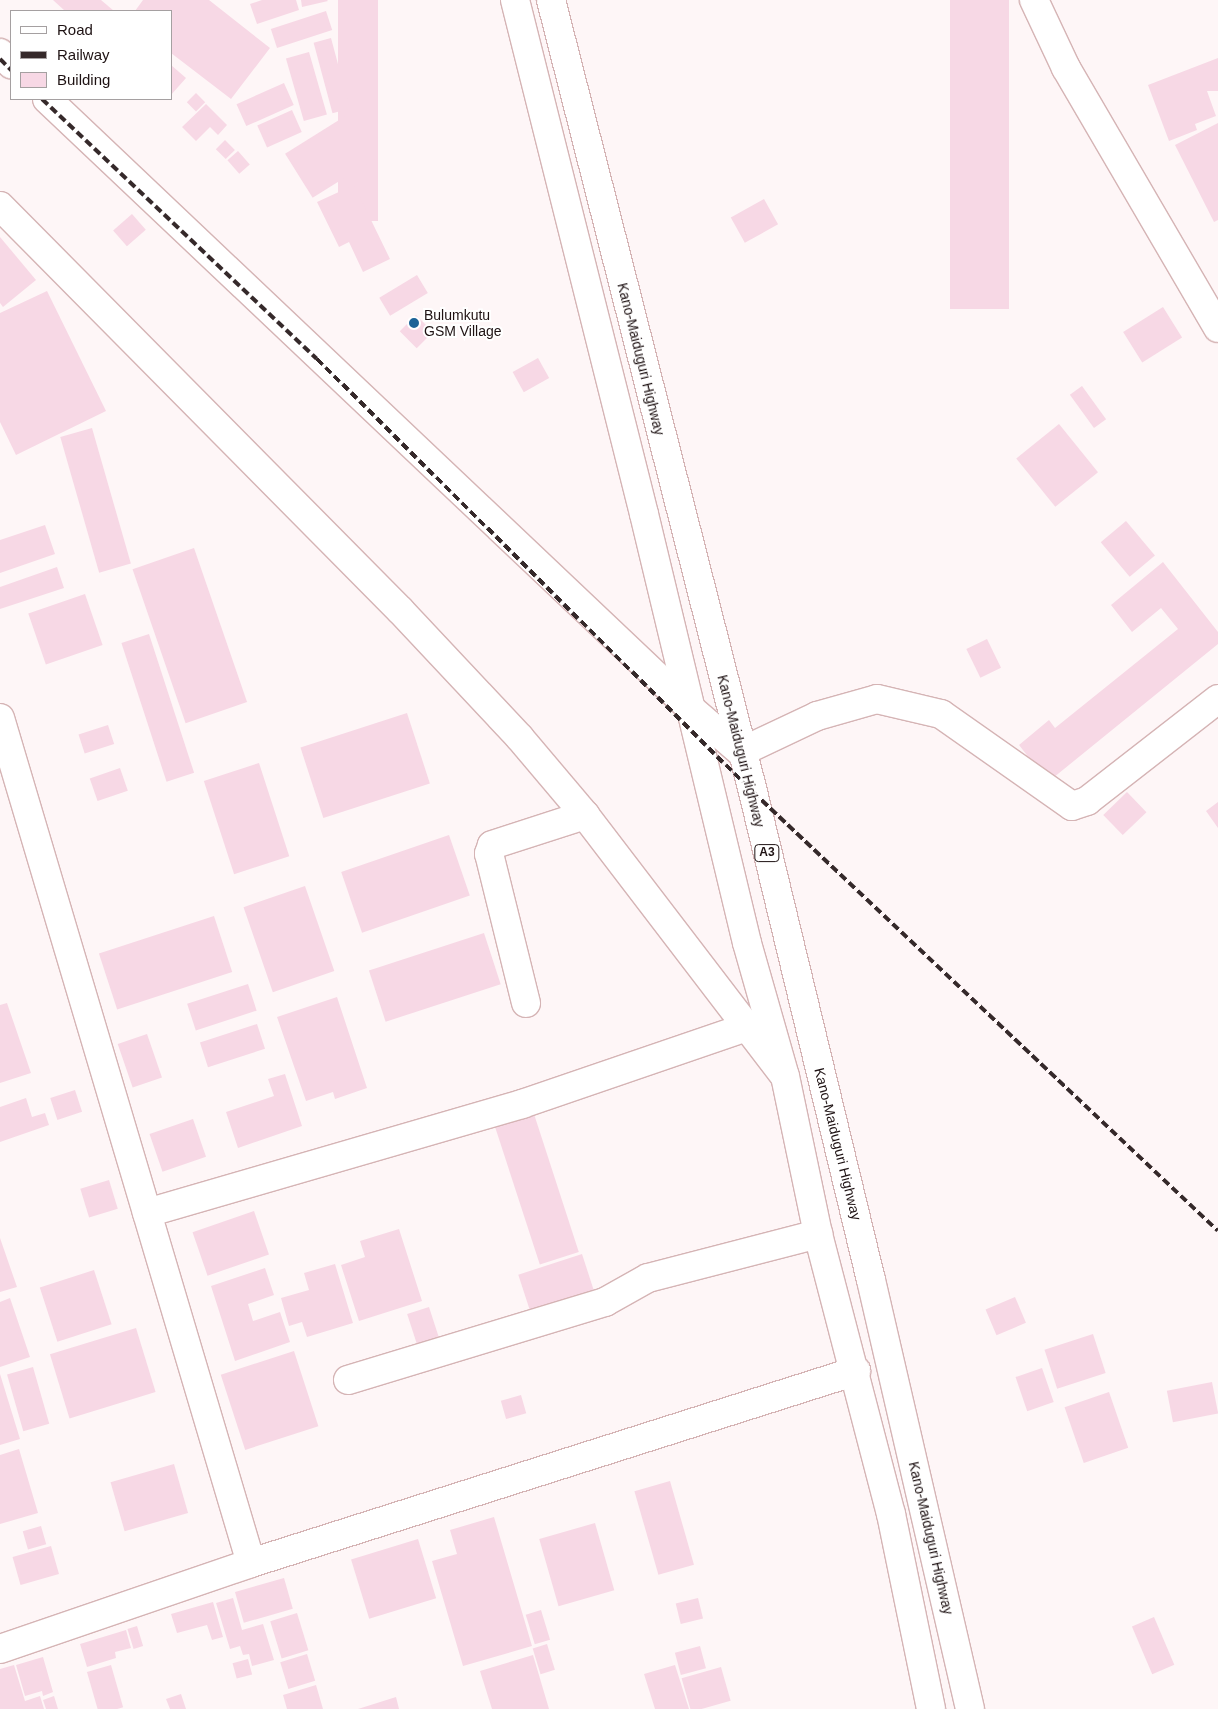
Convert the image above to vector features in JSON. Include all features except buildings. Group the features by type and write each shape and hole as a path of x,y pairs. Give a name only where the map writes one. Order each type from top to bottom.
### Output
{"main road":[{"path":"515,0 747,943 785,1076 818,1234 856,1372 891,1514 931,1709"},
{"name":"Kano-Maiduguri Highway","path":"551,0 741,752 871,1280 970,1709"},
{"path":"1034,0 1066,68 1218,328"},
{"path":"0,53 10,63"},
{"path":"48,100 690,708 741,752 817,716 877,699 941,714 1072,806 1087,801 1218,698"},
{"path":"0,206 400,610 520,738 585,815 785,1076"},
{"path":"0,718 251,1564"},
{"path":"526,1003 497,892 490,854 492,845 585,815"},
{"path":"147,1213 522,1104 747,1027"},
{"path":"348,1380 605,1302 648,1278 818,1234"},
{"path":"0,1649 251,1564 856,1372"}],"railway":[{"path":"0,59 10,69"},
{"path":"43,100 317,359 753,792 1218,1231"}],"place":[{"name":"Bulumkutu GSM Village","path":"414,323"}]}
